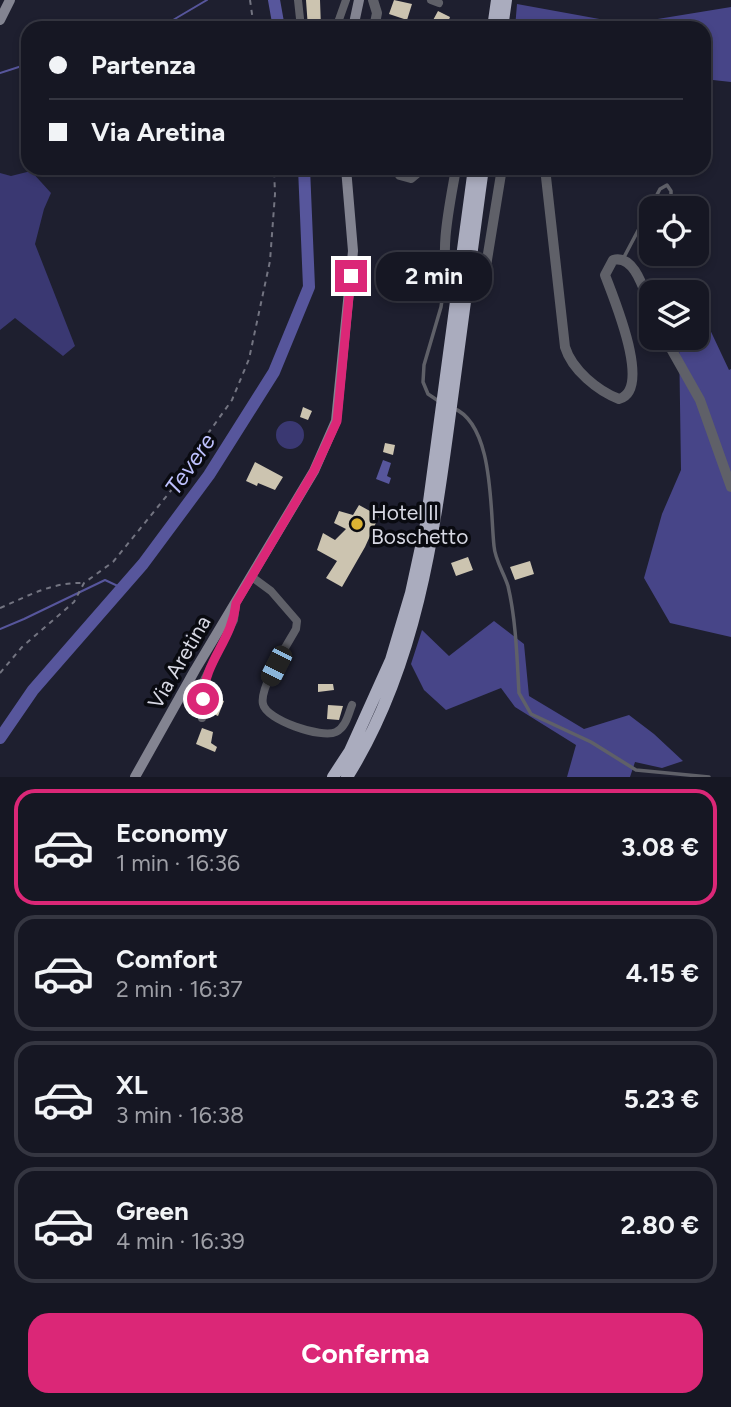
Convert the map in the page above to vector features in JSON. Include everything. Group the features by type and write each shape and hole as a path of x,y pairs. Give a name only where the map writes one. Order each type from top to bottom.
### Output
{"highway":[{"path":"494,21 496,0"},
{"path":"503,21 506,0"},
{"path":"467,254 473,175"},
{"path":"347,777 366,748 399,663 420,596 467,254 482,175"},
{"path":"333,777 350,751 391,660 430,525"}],"main road":[{"path":"0,20 10,0"},
{"path":"354,21 359,0"},
{"name":"Via Aretina","path":"135,777 195,670 314,471 337,421 353,251 347,175"}],"street":[{"path":"298,0 300,21"},
{"path":"338,21 346,0"},
{"path":"373,0 377,13 375,21"},
{"path":"455,175 446,237 447,271 451,276 475,278 483,271 501,175"},
{"path":"546,175 567,355 605,394 620,400 628,395 631,389 631,351 606,275 613,260 627,261 639,282"},
{"path":"672,350 700,400 731,487"},
{"path":"252,577 271,591 297,621 296,629 265,690 265,709 282,721 322,734 334,733 345,724 352,705"},
{"path":"202,718 204,680 234,620 236,603"}],"lane":[{"path":"656,196 660,189 667,186 671,196"},
{"path":"623,259 639,229"},
{"path":"447,271 422,382 434,400 466,416 480,442 487,469 494,549 510,598 519,693 523,702 531,714 591,742 636,770 709,777"}],"path":[{"path":"250,0 253,21"},
{"path":"0,673 22,647 74,602 84,583 113,562 178,482 199,446 232,400 249,359 270,261 274,175"},
{"path":"0,608 53,585 64,582 84,583"}],"shaded area":[{"path":"517,4 610,21 516,21"},
{"path":"731,7 731,82 711,80 711,21 645,21"},
{"path":"0,173 11,176 35,175 51,193 35,244 75,346 63,356 15,318 0,330"},
{"path":"709,328 729,370 731,369 731,637 670,623 644,578 662,514 681,470 679,350 709,350"},
{"path":"290,421 300,425 304,435 300,445 290,449 280,445 276,435 280,425"},
{"path":"383,460 391,463 387,476 391,478 389,484 376,479"},
{"path":"494,621 524,644 529,696 584,729 629,715 683,761 662,768 635,762 630,777 567,777 576,745 515,707 501,688 446,710 424,690 411,664 422,630 449,656"}],"building":[{"path":"306,0 320,0 321,21 308,21"},
{"path":"394,0 412,4 407,20 389,14"},
{"path":"438,11 450,17 449,21 433,21"},
{"path":"303,407 312,411 308,420 300,417"},
{"path":"385,443 395,445 393,455 383,452"},
{"path":"255,462 283,477 275,490 246,481"},
{"path":"359,505 379,516 342,587 326,578 337,561 317,550 323,533 335,540 346,529 334,523 339,511 353,515"},
{"path":"468,557 473,570 456,576 451,563"},
{"path":"530,561 534,574 515,580 510,567"},
{"path":"318,684 333,684 334,690 318,692"},
{"path":"211,695 224,701 218,716 209,712"},
{"path":"328,705 343,706 339,720 327,719"},
{"path":"202,728 213,732 211,743 217,747 215,752 196,744"}],"waterway":[{"path":"170,21 207,0"},
{"name":"Tevere","path":"274,0 278,21"},
{"path":"0,73 21,66"},
{"name":"Tevere","path":"0,738 33,690 143,564 209,475 274,372 309,287 304,175"},
{"path":"0,629 105,580 122,588"}],"place":[{"name":"Hotel Il Boschetto","path":"357,524"}],"route":[{"path":"203,699 204,680 234,620 236,603 314,471 337,421 351,276"}]}
